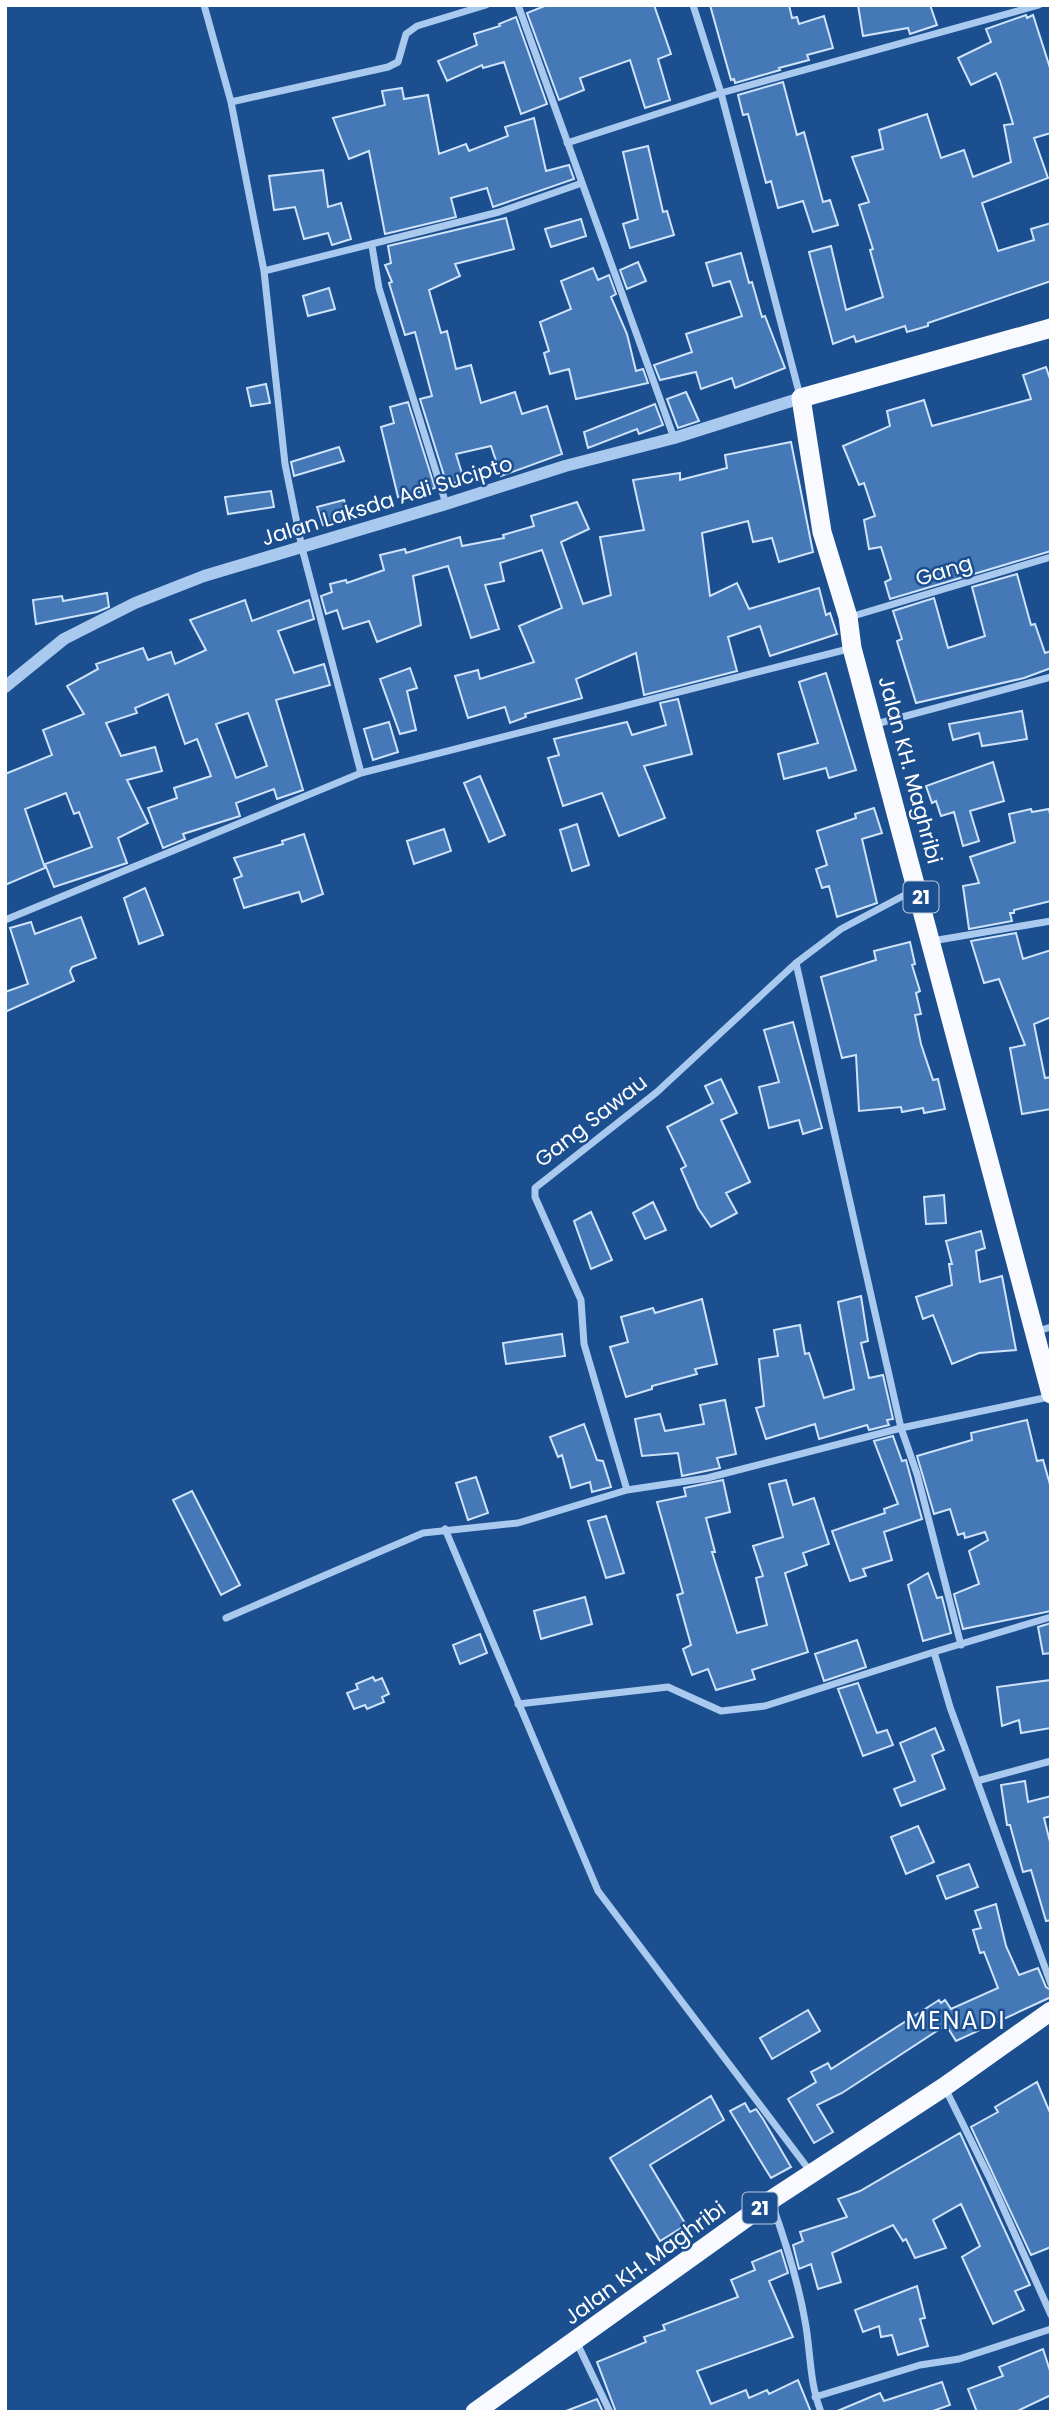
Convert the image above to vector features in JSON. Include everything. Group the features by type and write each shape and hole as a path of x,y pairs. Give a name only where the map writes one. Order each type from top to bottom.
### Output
{"highway":[{"path":"801,398 1051,328"},
{"name":"Jalan KH. Maghribi","path":"801,398 822,532 848,618 852,648 932,941 1042,1330 1051,1395"},
{"name":"Jalan KH. Maghribi","path":"475,2412 771,2200 944,2087 1051,2011"}],"street":[{"path":"204,5 231,102 264,271 285,464 302,548 361,773"},
{"path":"231,102 388,67 398,62 406,34 417,26 486,5"},
{"path":"517,5 674,438"},
{"path":"693,5 721,93 801,398"},
{"path":"567,143 721,93 1039,5"},
{"path":"264,271 499,212 582,183"},
{"path":"372,246 379,288 446,505"},
{"name":"Jalan Laksda Adi Sucipto","path":"5,687 64,639 135,603 204,576 446,505 565,466 674,438 801,398"},
{"name":"Gang","path":"848,618 1051,557"},
{"path":"5,920 361,773 852,648"},
{"path":"874,724 1051,677"},
{"name":"Gang Sawau","path":"627,1490 584,1344 581,1300 534,1191 657,1092 796,963 841,929 919,888"},
{"path":"932,941 1051,920"},
{"path":"796,963 901,1428 917,1474 961,1645"},
{"path":"226,1618 423,1532 518,1523 627,1490 707,1478 901,1428 1051,1395"},
{"path":"445,1529 598,1891 610,1911 813,2174"},
{"path":"517,1704 668,1687 721,1711 765,1706 1051,1617"},
{"path":"934,1652 977,1781 1051,1984"},
{"path":"977,1781 1051,1761"},
{"path":"944,2087 991,2180 1051,2315"},
{"path":"771,2200 790,2256 806,2322 815,2396 821,2412"},
{"path":"815,2396 855,2387 920,2365 959,2359 1051,2329"},
{"path":"575,2340 610,2412"}],"building":[{"path":"547,5 654,5 671,54 658,59 670,100 645,108 630,60 580,78 584,90 559,100 527,13"},
{"path":"710,5 789,5 792,18 797,17 799,24 824,16 833,48 807,55 809,60 735,83 734,79 731,80"},
{"path":"858,5 930,5 937,25 910,34 908,28 863,36"},
{"path":"1026,15 1027,18 1033,15 1051,71 1051,133 1034,138 1048,178 982,203 998,251 1034,240 1031,229 1051,223 1051,281 928,323 928,326 907,332 905,326 856,342 854,336 833,344 809,252 831,246 846,310 883,297 870,250 873,249 859,205 869,202 852,157 883,149 879,130 927,114 941,158 964,150 973,177 1011,162 1004,125 1013,124 996,73 971,85 958,58 991,42 986,29"},
{"path":"516,17 547,104 521,114 504,62 483,68 482,65 447,81 438,61 477,45 474,34 500,26 499,24"},
{"path":"783,82 797,135 804,132 823,202 830,200 838,225 813,232 803,201 778,208 771,181 766,183 748,114 743,115 738,95"},
{"path":"402,88 404,99 428,95 439,154 466,144 469,151 508,136 505,127 534,118 546,171 569,165 574,179 493,207 487,188 451,198 456,217 385,234 369,151 349,159 333,118 385,105 382,91"},
{"path":"648,146 663,212 667,211 674,235 630,248 623,224 638,219 623,152"},
{"path":"323,170 328,207 341,203 351,239 332,245 328,233 304,239 295,207 274,210 269,176"},
{"path":"506,218 514,249 455,264 460,276 429,290 441,333 447,331 456,369 471,365 481,403 515,392 522,414 547,406 562,454 501,476 491,446 456,454 464,480 447,485 420,399 432,396 415,332 405,335 389,283 392,282 385,265 391,263 388,246"},
{"path":"581,219 586,236 551,247 545,229"},
{"path":"741,253 762,317 765,316 785,368 735,388 732,378 701,389 696,372 660,380 654,365 692,352 686,334 742,316 730,281 713,286 706,263"},
{"path":"638,262 646,281 627,289 620,270"},
{"path":"593,268 598,280 609,275 616,294 611,297 627,334 636,371 643,369 648,383 576,399 569,369 550,374 544,353 549,351 540,322 571,309 561,281"},
{"path":"329,288 335,309 308,316 303,296"},
{"path":"1046,367 1051,382 1051,551 890,599 885,582 891,579 881,547 869,549 864,520 875,516 864,483 859,485 843,446 890,426 887,411 924,400 932,426 1031,399 1023,375"},
{"path":"266,384 270,403 251,406 247,388"},
{"path":"686,392 699,421 678,428 667,399"},
{"path":"408,402 435,488 398,497 381,427 394,423 390,407"},
{"path":"655,404 663,425 639,434 637,429 588,448 584,432"},
{"path":"791,442 813,552 779,562 772,538 753,542 748,521 702,533 710,596 737,583 749,609 819,588 826,615 830,613 837,634 770,656 760,626 728,637 737,671 644,695 636,653 576,679 582,698 525,714 526,717 510,723 505,707 468,718 455,676 478,670 480,679 534,662 519,626 562,608 542,550 500,563 504,581 485,585 499,629 471,638 448,566 413,576 421,625 377,642 369,621 343,629 337,610 326,614 321,596 332,592 330,584 346,580 347,583 384,570 380,555 405,549 406,553 460,537 462,546 504,538 503,535 534,526 531,516 577,502 589,529 561,542 583,604 611,595 600,537 644,530 633,480 680,473 680,480 727,468 725,455"},
{"path":"339,447 344,461 294,476 291,462"},
{"path":"271,491 274,507 228,514 225,497"},
{"path":"344,500 349,517 323,525 317,507"},
{"path":"1017,574 1031,625 1035,624 1045,653 1051,651 1051,668 1024,678 916,703 897,641 902,639 893,611 934,598 948,648 985,636 972,587"},
{"path":"107,593 109,607 97,612 36,624 33,600 62,596 63,601"},
{"path":"245,600 252,621 309,600 314,619 278,631 294,673 324,664 330,685 276,700 303,790 277,799 274,789 236,803 240,816 183,834 185,839 163,848 148,808 177,798 174,788 211,776 197,739 185,744 168,694 135,708 137,713 106,723 121,756 155,747 162,771 127,780 148,823 118,838 127,863 54,887 45,864 92,847 79,812 74,814 66,793 25,809 45,868 5,885 5,774 52,755 43,730 84,714 67,686 98,669 96,664 143,648 148,660 171,652 175,664 206,650 190,620","holes":["248,713 267,766 236,778 216,724"]},
{"path":"410,668 417,688 407,691 416,730 400,734 380,679"},
{"path":"826,673 856,770 829,778 826,768 784,779 778,754 818,743 799,682"},
{"path":"678,699 692,754 644,766 665,818 619,836 602,793 563,806 548,758 559,755 554,739 627,722 632,735 666,725 660,703"},
{"path":"1022,711 1027,739 982,746 979,733 953,740 949,724"},
{"path":"389,722 398,752 373,760 364,729"},
{"path":"993,762 1004,801 970,811 979,841 963,846 954,812 941,816 936,801 932,803 926,786"},
{"path":"480,776 505,835 489,842 464,783"},
{"path":"874,808 882,833 862,839 877,903 837,917 829,886 822,888 816,869 827,865 817,831 856,818 855,814"},
{"path":"1031,809 1032,812 1049,809 1051,901 1014,910 1014,913 1010,913 1012,921 969,929 963,886 979,883 970,857 1015,842 1009,814"},
{"path":"577,824 589,865 572,871 560,830"},
{"path":"444,829 451,851 414,864 407,841"},
{"path":"304,834 323,894 302,902 299,892 244,908 234,879 242,876 234,858 283,844 282,841"},
{"path":"145,888 163,935 139,944 124,898"},
{"path":"81,917 96,958 72,967 70,971 74,981 5,1012 5,992 28,984 10,928 31,922 35,934"},
{"path":"1016,933 1023,959 1051,950 1051,1017 1034,1024 1045,1078 1051,1077 1051,1109 1022,1114 1010,1048 1025,1045 999,979 984,983 971,941"},
{"path":"910,942 915,964 912,965 920,991 916,993 921,1014 915,1015 921,1044 933,1080 938,1079 945,1109 924,1113 923,1108 902,1112 901,1107 859,1111 856,1055 842,1058 821,977 876,960 874,951"},
{"path":"793,1022 822,1128 803,1134 799,1120 769,1128 759,1087 779,1082 764,1030"},
{"path":"721,1079 737,1113 721,1120 750,1182 726,1193 737,1213 711,1227 698,1208 681,1169 686,1166 667,1127 713,1103 705,1086"},
{"path":"944,1195 946,1223 926,1224 924,1197"},
{"path":"653,1202 666,1230 645,1239 633,1213"},
{"path":"591,1212 612,1260 591,1269 574,1221"},
{"path":"981,1231 985,1248 976,1251 980,1282 1002,1276 1016,1350 979,1353 952,1364 933,1315 923,1319 916,1297 952,1285 949,1264 952,1264 946,1241"},
{"path":"861,1296 868,1341 861,1343 869,1378 883,1375 893,1419 887,1420 889,1425 869,1430 867,1425 819,1439 815,1424 766,1439 756,1408 764,1406 759,1359 778,1356 774,1330 800,1325 805,1354 809,1353 824,1398 854,1389 838,1302"},
{"path":"702,1299 717,1364 695,1369 697,1374 652,1386 652,1389 626,1397 610,1347 628,1342 621,1317 653,1308 655,1313"},
{"path":"562,1334 565,1356 506,1364 503,1343"},
{"path":"725,1400 736,1454 717,1458 720,1468 682,1476 678,1453 642,1456 635,1419 660,1414 665,1431 704,1424 700,1405"},
{"path":"1027,1420 1037,1461 1043,1460 1051,1488 1051,1611 963,1629 954,1594 979,1584 969,1551 988,1540 985,1532 965,1538 964,1533 958,1535 950,1509 934,1514 917,1456 972,1440 971,1433"},
{"path":"584,1424 597,1460 603,1461 611,1487 592,1492 590,1482 571,1488 562,1455 558,1457 550,1437"},
{"path":"893,1436 902,1461 906,1460 922,1519 884,1532 892,1560 863,1569 866,1576 850,1581 832,1531 885,1513 884,1509 898,1504 874,1441"},
{"path":"476,1477 488,1513 468,1520 456,1483"},
{"path":"723,1480 730,1512 706,1518 715,1552 712,1552 737,1633 767,1625 756,1578 763,1576 753,1546 783,1537 769,1484 786,1480 793,1505 814,1498 829,1544 803,1553 807,1565 785,1573 808,1652 752,1670 755,1679 716,1690 708,1669 692,1675 683,1649 691,1645 677,1595 683,1593 657,1502 686,1496 684,1488"},
{"path":"192,1491 240,1585 221,1595 173,1500"},
{"path":"606,1516 624,1573 606,1578 588,1521"},
{"path":"928,1573 937,1598 942,1597 951,1633 923,1641 908,1585"},
{"path":"585,1597 592,1624 541,1639 534,1611"},
{"path":"1051,1623 1051,1653 1043,1654 1038,1627"},
{"path":"480,1634 487,1653 460,1664 453,1645"},
{"path":"857,1640 866,1667 824,1681 815,1654"},
{"path":"373,1677 375,1681 382,1678 389,1694 382,1697 384,1702 367,1709 365,1705 354,1709 347,1693 358,1689 356,1684"},
{"path":"1051,1680 1051,1728 1021,1733 1019,1720 1002,1726 997,1687"},
{"path":"858,1683 877,1733 887,1730 893,1745 863,1756 838,1689"},
{"path":"935,1728 944,1750 932,1755 945,1789 901,1806 894,1789 915,1781 900,1743"},
{"path":"1025,1781 1028,1802 1051,1796 1051,1816 1044,1818 1051,1846 1051,1920 1046,1921 1031,1870 1023,1872 1010,1825 1007,1825 1001,1785"},
{"path":"918,1826 934,1862 906,1874 891,1837"},
{"path":"969,1864 978,1887 946,1899 937,1876"},
{"path":"996,1904 1006,1946 1019,1975 1038,1968 1046,1987 1051,1990 1051,1997 956,2041 946,2025 842,2093 817,2105 833,2132 814,2143 788,2099 816,2082 811,2072 828,2063 831,2069 939,2000 941,2003 945,2000 951,2009 998,1988 984,1952 980,1953 973,1930 981,1928 975,1911"},
{"path":"808,2010 820,2031 772,2059 760,2038"},
{"path":"1037,2082 1051,2115 1051,2247 1031,2255 971,2127 998,2112 995,2107"},
{"path":"711,2096 724,2120 650,2165 686,2225 660,2241 610,2158"},
{"path":"745,2103 750,2112 756,2109 791,2167 771,2178 730,2111"},
{"path":"960,2133 1030,2285 1015,2291 1024,2310 993,2324 962,2257 980,2246 961,2204 933,2220 946,2248 915,2258 906,2239 903,2241 893,2225 832,2253 841,2282 818,2289 811,2264 799,2269 793,2245 803,2241 800,2232 847,2217 838,2199 860,2191"},
{"path":"781,2250 788,2273 769,2281 793,2337 697,2371 711,2404 746,2390 749,2398 767,2390 769,2394 798,2380 811,2412 616,2412 597,2362 646,2342 644,2337 665,2330 663,2325 738,2297 731,2280 755,2270 752,2262"},
{"path":"917,2286 925,2318 920,2319 928,2346 898,2355 892,2335 881,2337 879,2326 863,2332 855,2310"},
{"path":"1043,2349 1051,2374 1051,2395 1015,2412 977,2412 968,2389 1003,2376 999,2367"},
{"path":"942,2382 950,2405 930,2412 835,2412 880,2393 884,2401"},
{"path":"597,2399 603,2412 566,2412 566,2411"}],"district":[{"name":"MENADI","path":"956,2021"}]}
